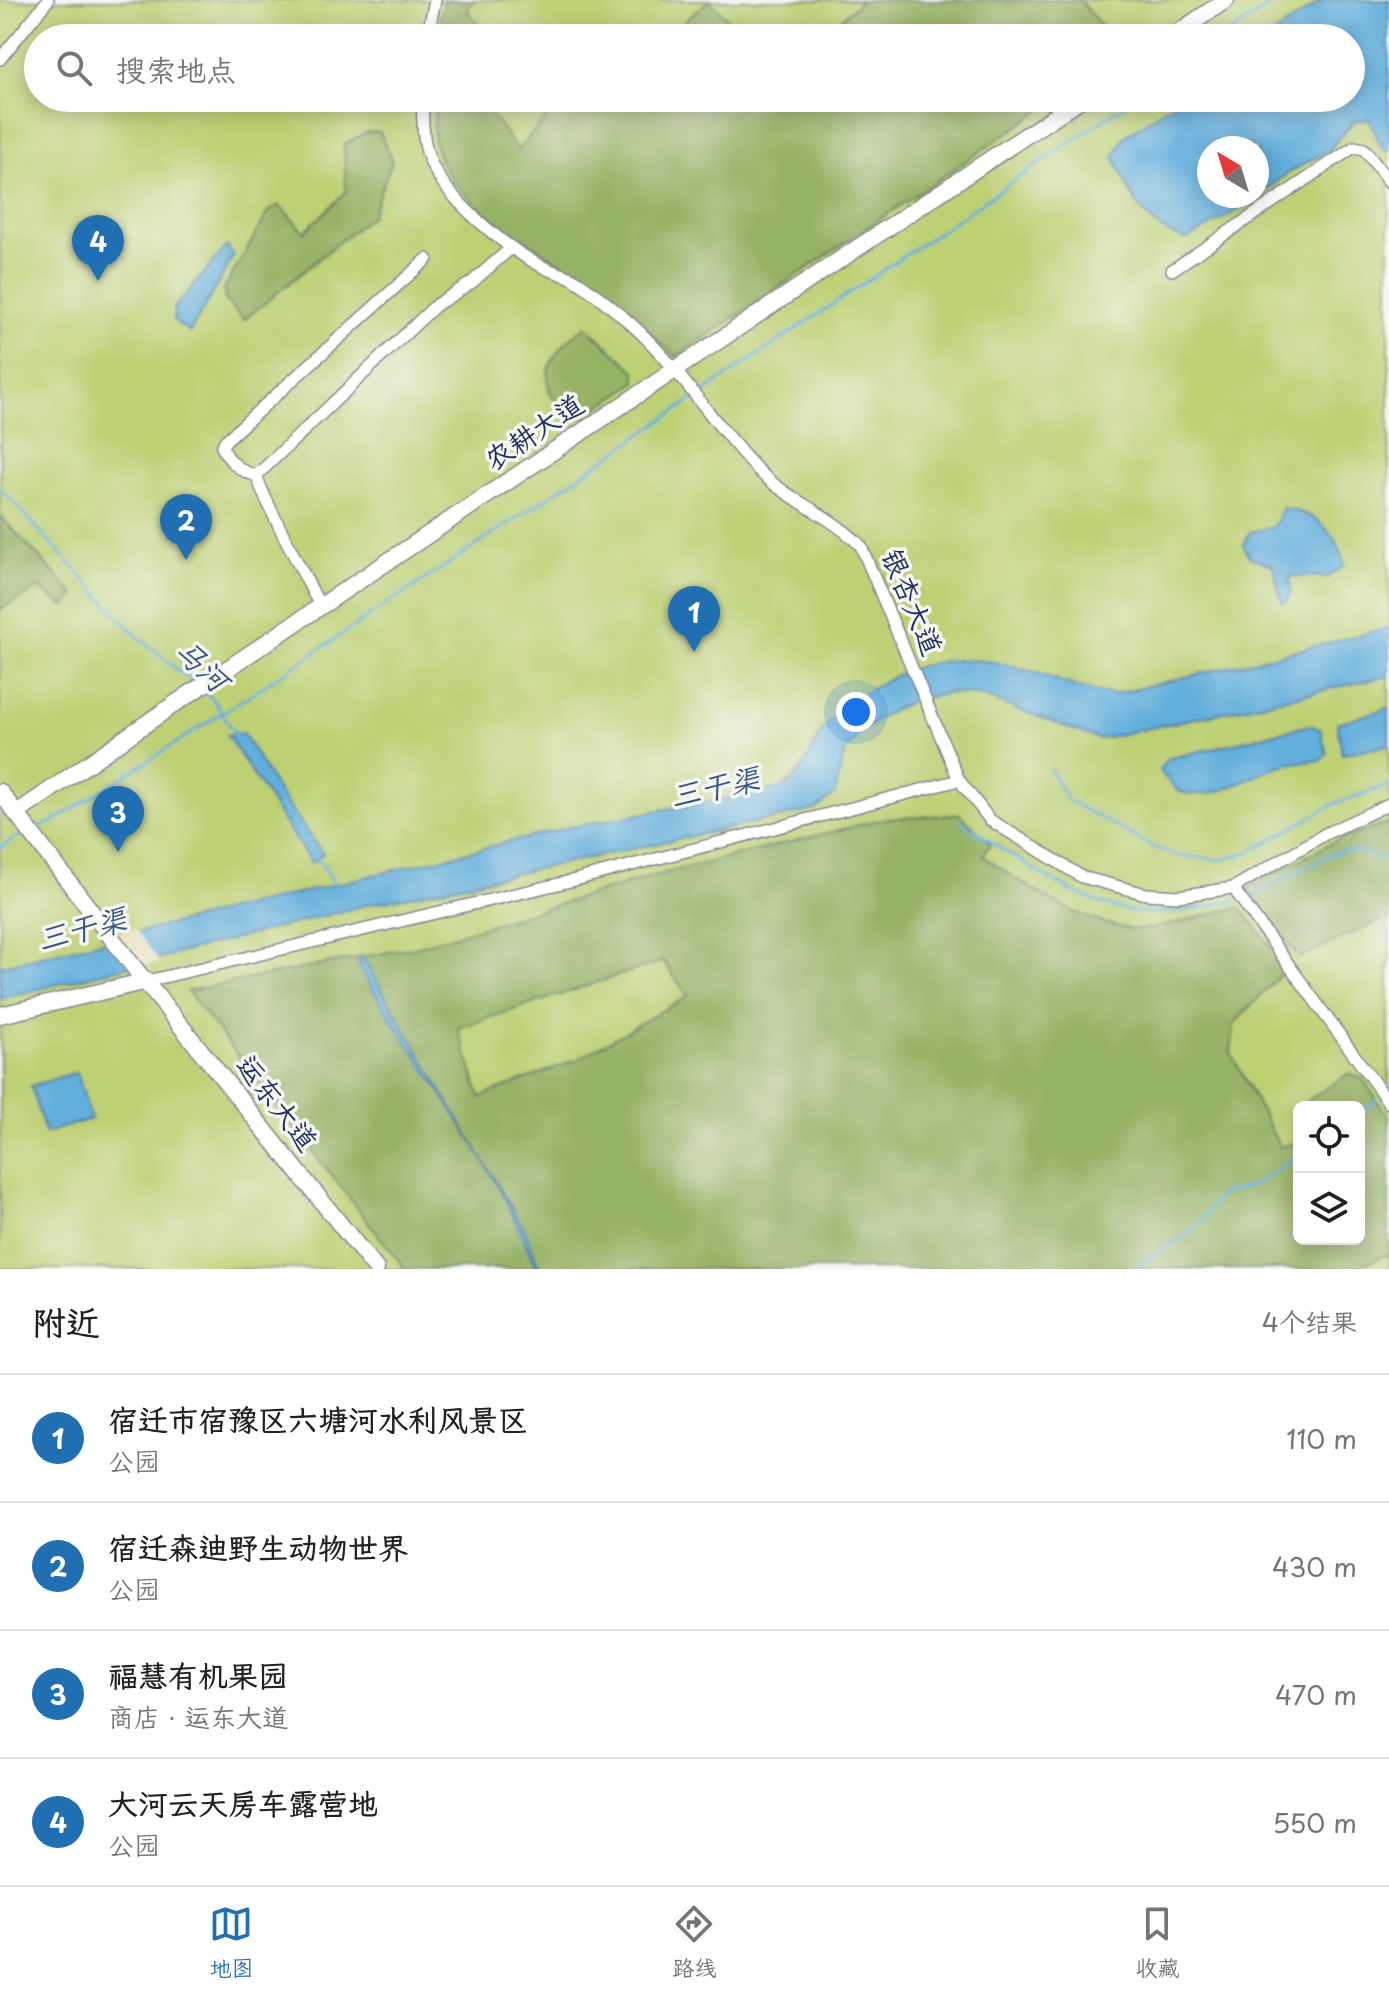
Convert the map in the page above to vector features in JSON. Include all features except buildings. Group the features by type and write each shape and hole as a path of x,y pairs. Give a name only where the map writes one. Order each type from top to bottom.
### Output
{"street":[{"path":"28,24 48,0"},
{"path":"430,24 435,0"},
{"path":"1191,24 1226,0"},
{"path":"0,59 24,30"},
{"name":"银杏大道","path":"422,112 430,161 455,195 511,248 547,269 573,278 622,316 674,369 756,468 781,492 848,532 861,546 959,780 990,820 1082,877 1146,894 1178,896 1233,888 1327,833 1389,804"},
{"name":"农耕大道","path":"17,813 320,606 674,369 888,231 1062,112"},
{"path":"1172,270 1354,147 1364,149 1389,182"},
{"path":"320,606 272,506 257,484 257,475 436,305 471,283 511,248"},
{"path":"257,475 249,474 226,456 222,447 225,441 427,259"},
{"path":"0,1015 141,977 575,880 959,780"},
{"name":"运东大道","path":"0,792 366,1269"},
{"path":"1233,888 1389,1103"},
{"name":"运东大道","path":"141,977 376,1269"}],"green space":[{"path":"0,0 1389,0 1389,1269 0,1269"},
{"path":"445,0 474,0 467,11 479,24 438,24"},
{"path":"710,0 732,24 682,24"},
{"path":"861,0 1079,0 1100,24 836,24"},
{"path":"435,112 489,112 518,150 550,112 1038,112 676,357 600,288 503,226 463,192 447,173 437,153"},
{"path":"367,132 380,132 392,161 371,216 244,320 225,300 224,289 269,211 279,205 304,232 346,192 344,144"},
{"path":"586,326 635,371 636,382 583,418 572,417 558,405 551,393 549,369 562,347"},
{"path":"0,516 75,595 65,607 39,588 0,610"},
{"path":"960,814 990,844 983,856 1053,901 1091,919 1131,929 1155,928 1240,907 1287,967 1234,1024 1231,1053 1280,1147 1293,1144 1293,1245 1365,1245 1365,1101 1307,1101 1349,1073 1362,1078 1389,1118 1389,1254 1351,1269 405,1269 187,991 415,947 657,875 883,819","holes":["663,961 688,996 576,1060 480,1097 458,1028"]},
{"path":"1389,823 1389,917 1299,958 1248,888 1335,841"}],"water":[{"path":"1323,0 1389,0 1389,152 1382,148 1369,119 1354,121 1329,150 1288,173 1269,188 1269,136 1197,136 1197,208 1242,208 1187,239 1172,235 1149,219 1133,196 1114,156 1124,137 1160,112 1365,112 1365,24 1288,24"},
{"path":"227,246 234,255 190,332 174,321 174,308"},
{"path":"1282,508 1305,514 1324,526 1342,554 1344,566 1328,577 1290,576 1291,592 1286,602 1282,602 1273,565 1251,558 1243,545 1250,532 1274,527"},
{"path":"1389,628 1389,676 1099,739 978,695 950,693 913,700 882,716 860,734 844,754 835,794 815,810 366,905 0,999 0,966 574,826 781,788 800,772 820,734 835,716 879,684 925,665 974,660 1000,663 1081,688 1115,694"},
{"path":"1389,708 1389,745 1342,754 1337,723"},
{"path":"1310,725 1320,729 1327,753 1321,761 1282,765 1237,785 1199,794 1176,790 1159,770 1167,759"},
{"path":"243,733 277,790 323,854 311,863 227,735"},
{"path":"361,955 525,1230 540,1269 536,1269 479,1153 362,972 358,962"},
{"path":"77,1072 91,1119 45,1133 31,1086"}],"pier":[{"path":"135,929 160,962 133,969 108,936"}],"waterway":[{"path":"1243,24 1278,0"},
{"path":"35,827 51,823 325,646 1114,112"},
{"name":"马河","path":"0,488 134,633 193,683"},
{"name":"马河","path":"202,691 213,699 236,735"},
{"path":"1050,769 1067,800 1156,848 1179,856 1222,860 1249,852 1336,803 1389,785"},
{"path":"960,821 1028,866 1078,894 1104,904 1155,913 1185,911 1235,901"},
{"path":"0,848 22,834"},
{"path":"1250,895 1339,851 1357,851 1389,860"},
{"name":"马河","path":"315,855 338,888"},
{"path":"1365,1109 1377,1100"},
{"path":"1134,1269 1195,1228 1222,1193 1252,1186 1293,1159"}],"place":[{"name":"大河云天房车露营地","path":"98,281"},
{"name":"宿迁森迪野生动物世界","path":"186,560"},
{"name":"宿迁市宿豫区六塘河水利风景区","path":"694,652"},
{"name":"福慧有机果园","path":"118,852"}],"water label":[{"name":"三干渠","path":"715,788"},
{"name":"三干渠","path":"82,930"}]}
